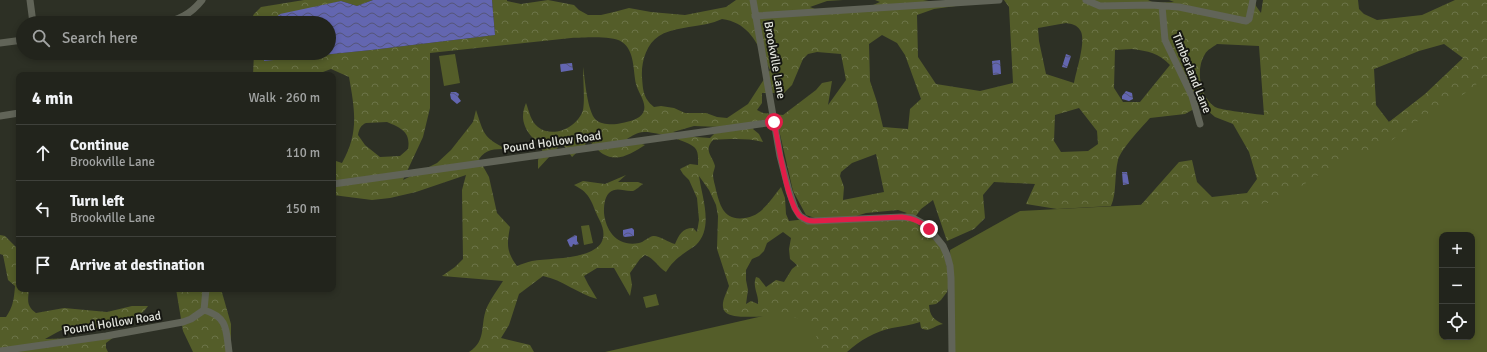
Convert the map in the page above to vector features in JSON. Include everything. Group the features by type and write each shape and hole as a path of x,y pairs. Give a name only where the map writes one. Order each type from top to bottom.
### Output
{"street":[{"path":"30,0 32,16"},
{"path":"185,16 195,9 202,0"},
{"name":"Brookville Lane","path":"753,0 780,156 795,208 800,216 814,221 888,216 913,218 926,226 938,240 947,255 950,266 952,352"},
{"path":"755,16 964,1 999,0"},
{"path":"1086,0 1100,6 1151,5 1179,7 1248,21 1253,0"},
{"name":"Timberland Lane","path":"1162,6 1165,40 1192,96 1200,124"},
{"path":"0,43 16,41"},
{"path":"0,116 16,113"},
{"name":"Pound Hollow Road","path":"336,184 774,122"},
{"path":"206,292 204,310 213,312 220,318 226,329 229,352"},
{"name":"Pound Hollow Road","path":"0,351 173,325 191,319 204,310"}],"green space":[{"path":"304,0 373,0 357,6 341,1 287,16 253,16 261,7"},
{"path":"492,0 507,0 521,4 548,0 574,5 588,15 601,15 629,8 651,12 685,15 726,7 736,0 843,0 827,1 810,7 825,13 857,12 880,2 875,0 923,0 956,6 934,9 917,15 918,57 936,84 980,91 1013,83 1009,7 1004,0 1148,0 1154,3 1174,2 1169,0 1255,0 1256,6 1261,13 1263,0 1358,0 1359,9 1364,14 1377,20 1422,15 1455,0 1487,0 1487,76 1464,94 1430,112 1388,143 1343,159 1277,202 1244,206 1140,206 1179,162 1192,160 1197,182 1212,197 1247,193 1257,179 1249,152 1233,124 1215,117 1201,105 1185,114 1150,118 1127,144 1120,155 1111,206 1057,209 1026,204 1035,184 994,182 983,195 985,218 974,229 947,241 933,200 921,209 913,220 940,246 944,254 950,281 947,292 936,304 929,305 930,312 933,317 943,324 927,330 921,328 920,322 886,329 868,337 847,352 822,352 815,334 809,324 800,319 774,316 746,317 735,316 727,313 723,307 723,304 729,286 717,249 718,216 716,205 709,190 699,176 706,221 704,230 696,245 676,260 666,272 651,258 645,255 640,259 630,273 632,285 630,296 614,268 597,268 584,276 597,299 543,276 519,294 509,325 501,338 530,345 534,352 469,352 479,342 485,312 503,281 442,276 463,259 462,190 466,175 416,192 390,198 372,200 336,195 336,161 342,163 351,142 353,132 354,111 349,77 331,69 323,72 253,72 254,60 336,60 336,54 495,35","holes":["722,19 732,21 747,31 757,44 770,70 748,104 727,118 717,117 706,113 685,113 674,108 661,106 654,107 650,104 643,90 642,66 645,54 654,39 670,31 707,24","1066,23 1072,24 1079,28 1082,34 1082,48 1074,83 1046,74 1039,41 1038,28","882,35 897,43 905,55 921,99 910,109 908,129 883,127 870,81 869,44","571,38 611,38 622,42 629,51 633,62 636,84 644,106 643,113 634,120 619,124 605,124 596,120 590,110 588,102 583,67 584,106 580,116 571,126 551,132 538,127 530,116 526,103 523,112 524,124 532,137 545,144 538,160 538,169 562,143 572,157 589,141 603,154 614,158 625,156 645,145 627,139 639,133 655,133 685,142 694,147 698,155 698,165 690,164 680,169 689,180 697,198 699,220 697,232 693,228 686,229 680,235 675,244 655,236 639,243 625,243 614,237 607,226 604,213 606,197 612,191 633,191 643,184 638,182 618,182 626,175 605,184 583,181 574,185 588,195 599,219 603,233 601,243 594,250 583,254 526,262 517,266 509,252 508,247 510,227 497,213 489,177 479,159 487,151 506,149 485,134 476,110 473,122 451,150 437,163 403,180 423,137 430,108 430,53","1217,44 1259,46 1264,115 1218,108 1215,107 1206,97 1201,82 1200,67 1206,53","1444,44 1463,58 1425,94 1389,122 1376,105 1374,69 1419,51","1132,49 1148,52 1157,55 1170,65 1140,102 1123,102 1114,88 1115,50","817,52 841,54 846,80 828,105 832,81 822,83 816,90 783,115 763,113 757,110 762,103 762,93 784,93 792,85 803,59 808,54","1079,108 1097,131 1098,144 1088,151 1061,152 1054,141 1055,115","761,120 777,121 793,191 806,215 815,218 789,221 786,214 785,198 781,187 766,206 751,217 732,217 728,215 721,207 714,180 713,174 715,166 709,150 710,144 713,140 726,139 744,139 763,142 759,134 753,129","387,122 397,126 404,131 408,138 408,149 400,156 380,157 365,145 358,135 360,129 366,123","694,126 721,127 710,138 696,137 673,132","876,154 884,192 843,200 844,187 840,176 841,172 852,163","898,210 907,213 887,220 853,217 866,213","783,232 791,238 789,249 790,259 797,265 792,269 784,282 776,280 766,287 759,278 756,277 755,287 758,297 758,304 751,301 746,304 748,290 746,270 752,259 759,256 764,251 767,243"]},
{"path":"455,54 460,83 444,86 439,56"},
{"path":"1487,58 1487,352 955,352 950,250 1020,211 1272,198"},
{"path":"589,225 593,243 584,245 581,226"},
{"path":"0,235 5,236 16,247 16,292 29,292 29,305 36,313 64,308 107,312 132,306 148,306 144,311 126,322 98,328 81,325 74,326 61,330 45,339 114,337 106,343 108,352 0,352 0,317 6,317 12,306 15,286 8,280 3,255 0,254"},
{"path":"176,292 222,292 231,324 231,352 193,352 183,331"},
{"path":"656,294 659,305 646,308 643,297"},
{"path":"815,304 825,352 605,352"}],"water":[{"path":"373,0 492,0 495,35 336,54 336,16 278,16 280,14 341,1 357,6"},
{"path":"1066,54 1071,56 1067,68 1062,67"},
{"path":"1000,60 1001,74 993,75 992,61"},
{"path":"572,63 573,70 561,72 560,64"},
{"path":"1126,91 1132,93 1133,99 1129,101 1122,99 1122,96"},
{"path":"451,92 456,92 459,94 458,97 461,101 457,104 451,99"},
{"path":"1122,172 1127,172 1129,184 1123,185"},
{"path":"632,228 634,230 634,236 623,236 623,230"},
{"path":"575,235 577,236 577,241 579,244 573,244 572,247 570,247 567,240"}],"route":[{"path":"774,122 780,156 789,191 795,208 800,216 814,221 888,216 913,218 922,222 929,229"}]}
